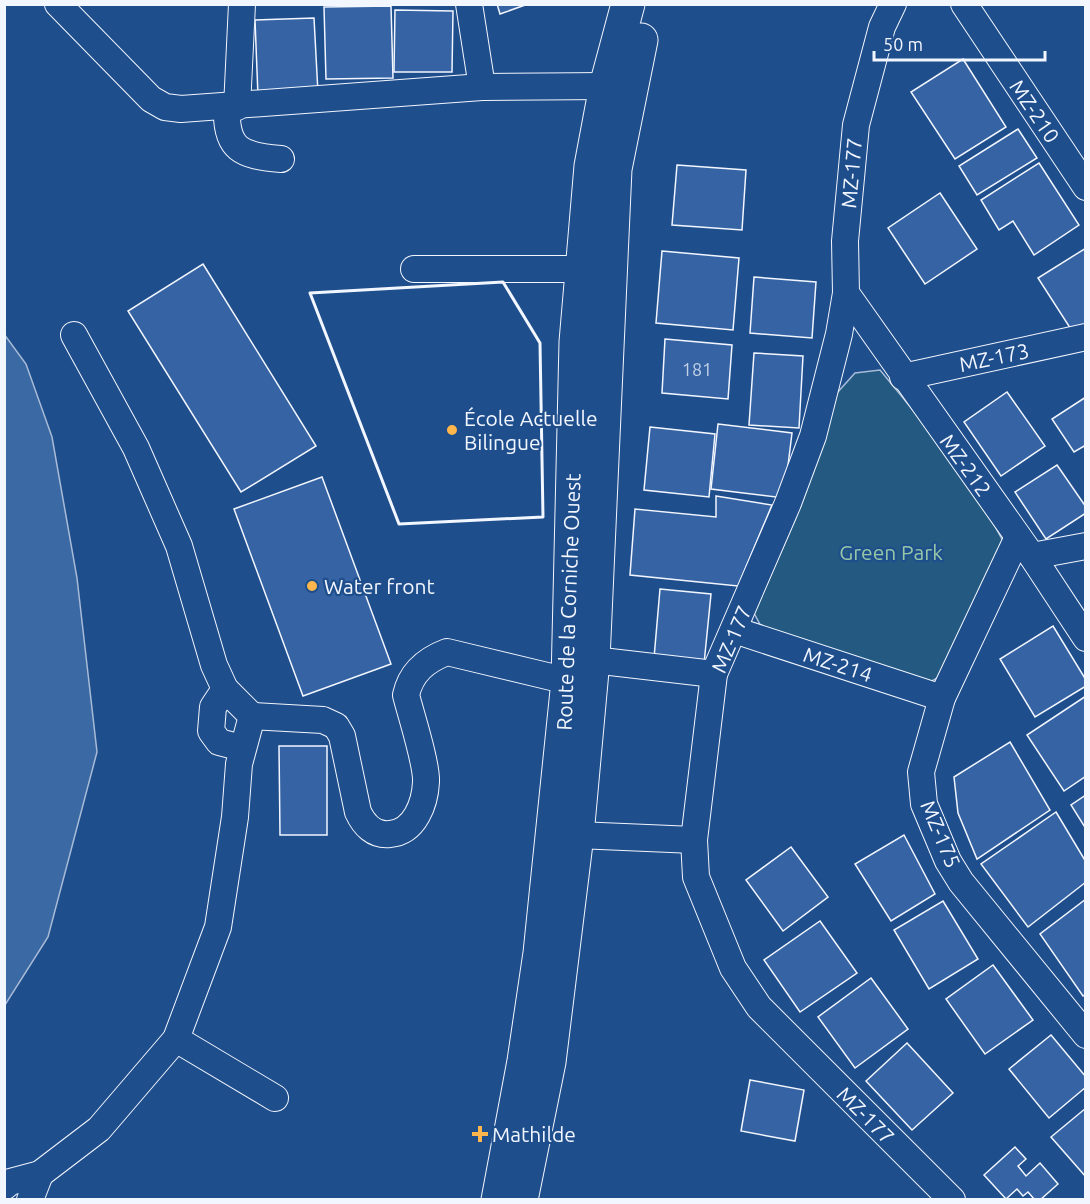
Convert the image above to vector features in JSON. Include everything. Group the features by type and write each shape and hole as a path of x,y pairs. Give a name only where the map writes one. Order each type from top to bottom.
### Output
{"highway":[{"name":"Route de la Corniche Ouest","path":"498,1200 524,1061 540,953 568,681 576,342 591,166 606,86 628,4"},
{"name":"Route de la Corniche Ouest","path":"521,1200 549,1062 577,835 593,660 615,169 631,82 650,4"}],"street":[{"path":"58,4 157,104 181,109 482,87 606,86"},
{"path":"243,4 232,107 226,126 232,140 253,157 281,159"},
{"path":"469,4 482,87"},
{"name":"MZ-177","path":"892,4 882,27 856,125 845,241 846,292 839,334 813,436 788,503 714,674 694,840 696,877 733,968 759,1007 952,1200"},
{"name":"MZ-210","path":"964,4 1086,187"},
{"path":"414,268 584,269"},
{"name":"MZ-212","path":"846,292 903,377 1025,546 1086,638"},
{"path":"74,335 136,448 178,546 214,665 225,689 252,716 323,720 336,726 342,736 358,812 364,823 372,830 388,835 403,831 415,821 426,781 406,695 409,681 432,657 447,652 568,681"},
{"name":"MZ-173","path":"903,377 1086,337"},
{"path":"1025,546 1086,546"},
{"name":"MZ-175","path":"1025,546 942,698 921,772 924,804 961,882 1086,1035"},
{"name":"MZ-214","path":"734,630 942,698"},
{"path":"593,660 714,674"},
{"path":"225,689 213,707 211,731 219,742 242,748"},
{"path":"4,1186 10,1182 40,1174 99,1129 176,1039 218,927 235,816 242,748 252,716"},
{"path":"577,835 694,840"},
{"path":"176,1039 275,1098"},
{"path":"30,1200 40,1174"}],"green space":[{"name":"Green Park","path":"880,370 962,474 1003,541 946,673 930,682 765,634 754,613 796,518 837,393 855,373"}],"shaded area":[{"path":"4,334 26,364 52,437 77,578 97,752 48,937 5,1005"}],"building":[{"path":"497,4 528,4 500,14"},
{"path":"391,6 393,78 326,79 324,7"},
{"path":"395,10 453,11 452,72 394,72"},
{"path":"314,18 318,93 258,96 255,20"},
{"path":"963,59 1006,127 955,159 911,92"},
{"path":"1018,129 1037,158 977,195 959,166"},
{"path":"1039,163 1079,225 1034,255 1013,221 999,230 981,200"},
{"path":"677,165 746,170 742,230 672,225"},
{"path":"940,193 977,249 925,284 888,228"},
{"path":"1086,248 1086,327 1074,334 1038,278"},
{"path":"662,251 739,258 733,330 656,323"},
{"path":"203,264 316,446 241,492 128,311"},
{"path":"754,277 816,282 812,338 750,333"},
{"path":"665,339 732,345 728,399 662,393"},
{"path":"754,353 803,356 799,428 749,425"},
{"path":"1007,392 1045,446 1001,476 964,422"},
{"path":"1086,397 1086,445 1074,452 1052,419"},
{"path":"718,424 792,433 784,498 711,489"},
{"path":"650,427 715,434 709,497 644,490"},
{"path":"1057,465 1086,507 1086,513 1046,539 1015,492"},
{"name":"Water front","path":"322,477 391,664 303,696 234,509"},
{"path":"716,496 772,505 738,586 630,575 635,509 716,517"},
{"path":"660,589 711,594 704,664 654,658"},
{"path":"1053,626 1086,680 1086,686 1035,717 1000,659"},
{"path":"1086,696 1086,776 1064,791 1027,735"},
{"path":"1010,742 1050,810 977,859 958,813 954,777"},
{"path":"279,746 327,746 327,835 280,835"},
{"path":"1086,795 1086,829 1071,805"},
{"path":"1056,812 1086,862 1086,882 1028,927 981,864"},
{"path":"904,835 935,894 891,921 855,864"},
{"path":"791,847 828,897 783,931 746,880"},
{"path":"1086,899 1086,994 1083,996 1040,934"},
{"path":"943,901 978,959 929,989 894,930"},
{"path":"820,921 857,973 800,1012 764,960"},
{"path":"993,965 1033,1020 985,1054 946,999"},
{"path":"871,978 908,1029 855,1068 818,1017"},
{"path":"1051,1035 1086,1077 1086,1087 1049,1118 1009,1069"},
{"path":"907,1043 953,1093 912,1130 866,1081"},
{"path":"750,1080 804,1090 795,1141 741,1131"},
{"path":"1086,1108 1086,1177 1051,1137"},
{"path":"1015,1147 1026,1159 1018,1166 1026,1176 1040,1163 1058,1184 1040,1200 1035,1200 1028,1192 1023,1196 1017,1189 1006,1199 984,1175"}],"wall":[{"path":"503,282 540,343 543,517 399,524 310,293 503,282"}],"place":[{"name":"École Actuelle Bilingue","path":"452,430"},
{"name":"Water front","path":"312,586"},
{"name":"Mathilde","path":"480,1134"}]}
